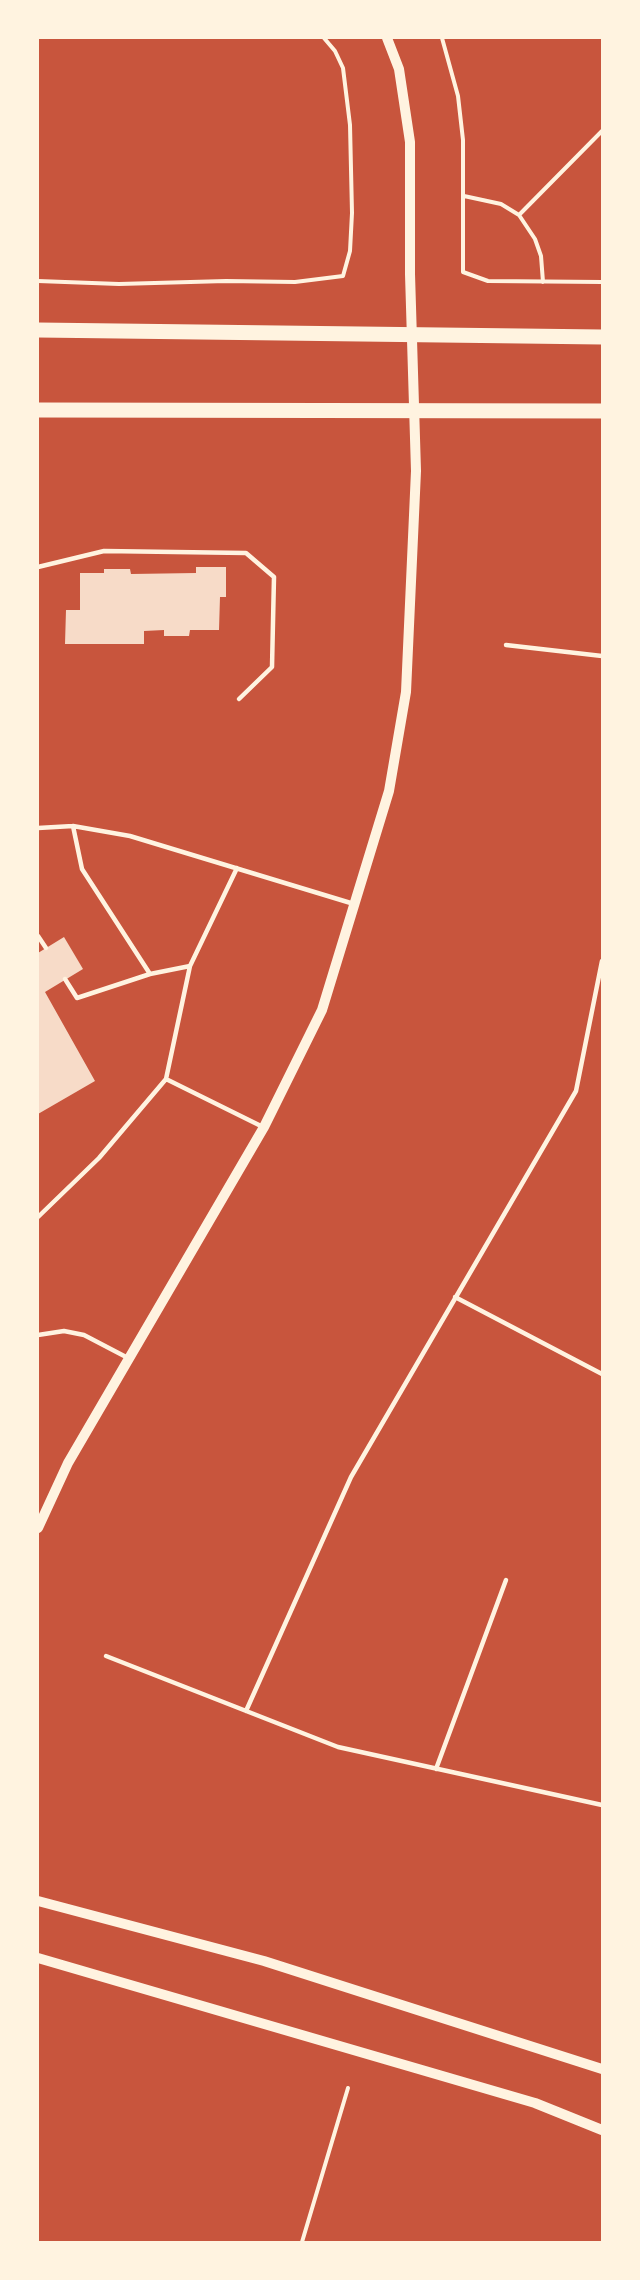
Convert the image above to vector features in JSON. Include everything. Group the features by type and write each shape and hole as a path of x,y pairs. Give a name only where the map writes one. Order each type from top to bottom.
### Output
{"main road":[{"path":"38,330 603,337"},
{"path":"38,410 603,411"}],"street":[{"path":"38,1528 68,1463 264,1127 322,1010 389,791 406,692 416,471 410,142 399,69 387,38"},
{"path":"38,1901 264,1961 603,2069"},
{"path":"38,1958 535,2103 603,2130"}],"lane":[{"path":"38,567 104,551 246,553 274,577 272,667 239,699"},
{"path":"506,645 603,656"},
{"path":"38,828 73,826 130,836 356,904"},
{"path":"73,826 82,869 150,974"},
{"path":"38,1217 99,1158 166,1079 190,966 237,868"},
{"path":"38,936 46,948"},
{"path":"246,1711 351,1477 576,1090 603,961"},
{"path":"65,979 77,998 150,974 190,966"},
{"path":"166,1079 264,1127"},
{"path":"455,1297 603,1374"},
{"path":"38,1335 64,1331 84,1335 128,1358"},
{"path":"436,1768 506,1580"},
{"path":"106,1656 338,1747 603,1805"}],"path":[{"path":"38,281 120,284 295,282 343,276 350,251 352,213 350,124 343,68 335,51 324,38"},
{"path":"442,38 458,96 463,140 463,272 488,281 603,282"},
{"path":"519,215 603,131"},
{"path":"464,195 501,204 519,215 535,239 541,256 543,282"},
{"path":"302,2242 348,2088"}],"building":[{"path":"196,567 226,567 226,597 220,597 219,630 190,630 189,636 164,636 164,630 144,631 144,644 65,644 66,610 80,610 80,573 104,573 104,569 130,569 131,574 196,573"},
{"path":"64,937 83,969 45,992 95,1081 38,1114 38,953"}]}
